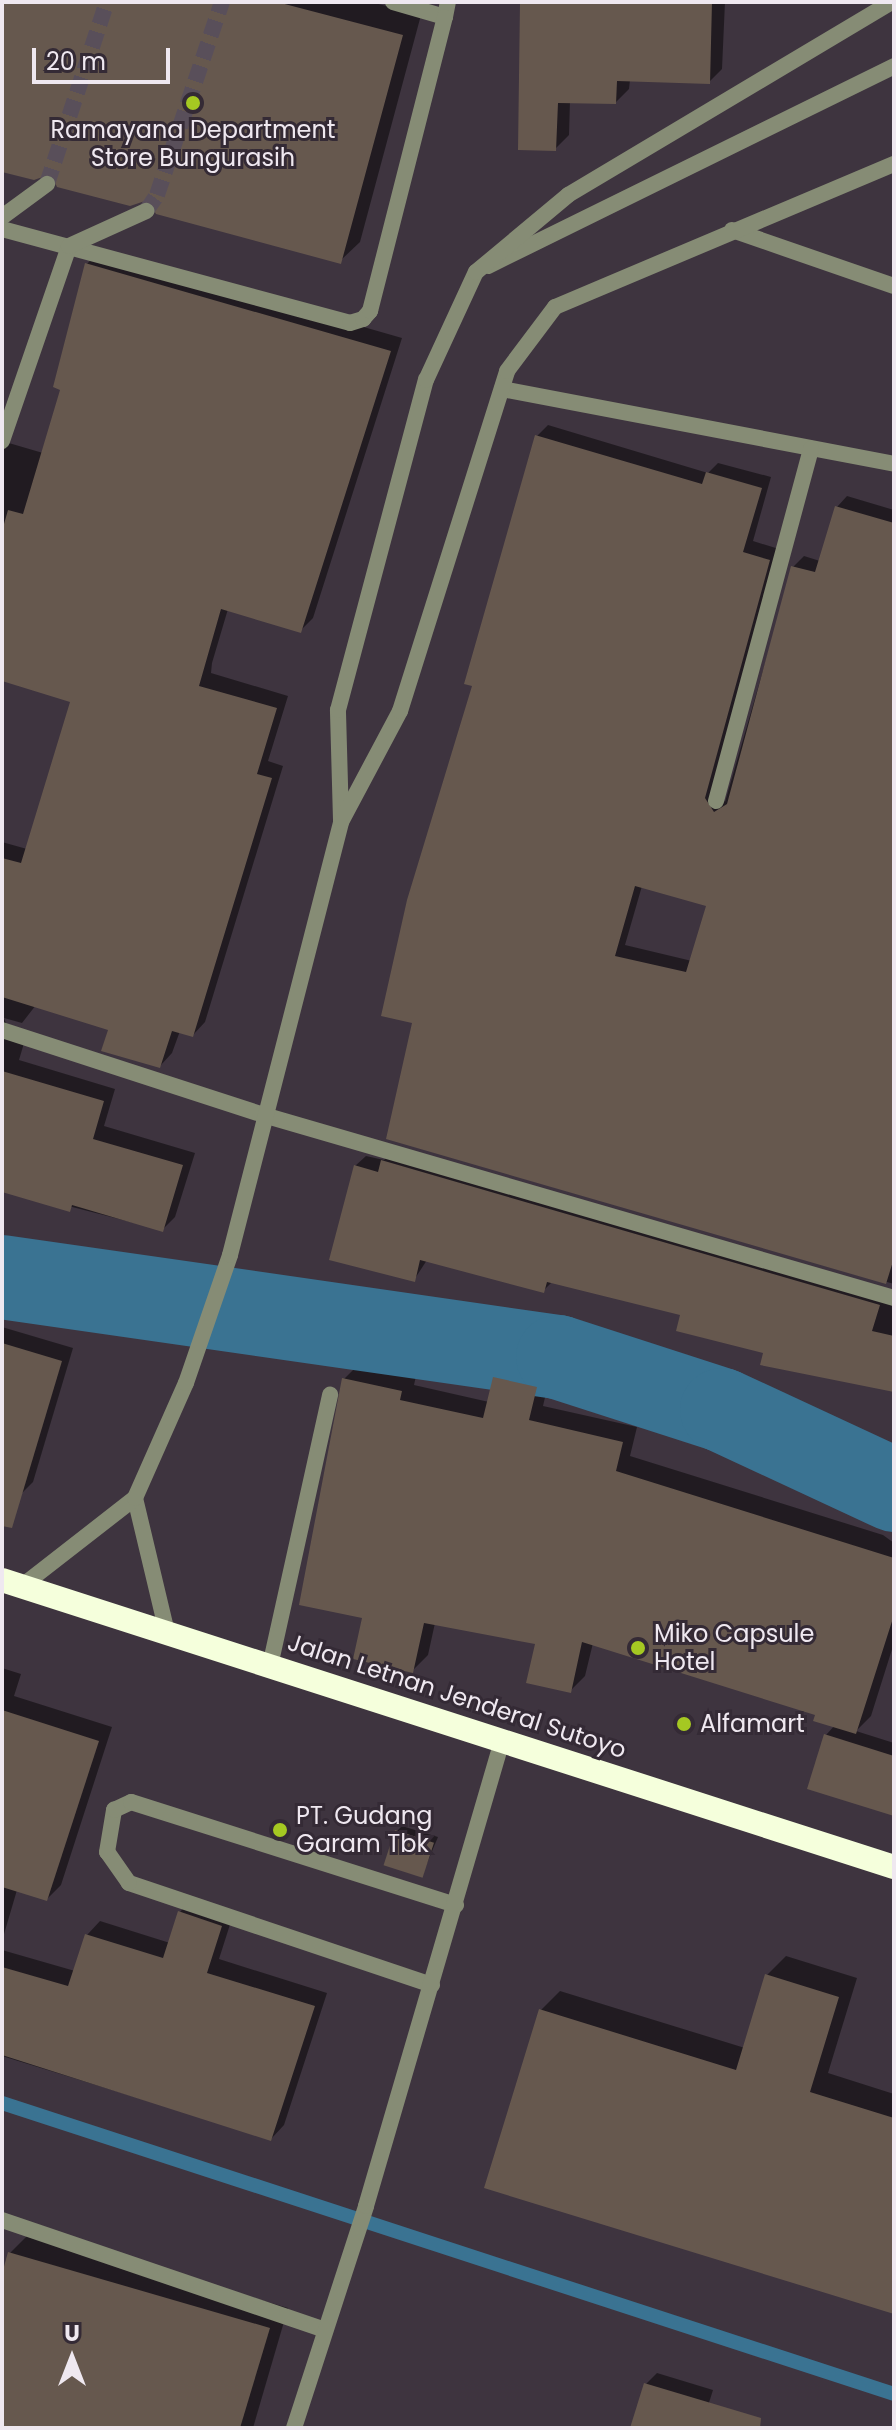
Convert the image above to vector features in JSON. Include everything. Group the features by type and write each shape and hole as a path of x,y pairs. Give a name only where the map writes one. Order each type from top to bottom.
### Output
{"highway":[{"name":"Jalan Letnan Jenderal Sutoyo","path":"12,1583 894,1867"}],"street":[{"path":"2,229 350,323 363,319 370,311 446,10 393,2"},
{"path":"341,822 338,710 426,380 476,272 568,195 892,2"},
{"path":"476,272 894,66"},
{"path":"12,1583 135,1498 186,1383 230,1255 341,822 400,711 507,371 555,307 894,164"},
{"path":"2,217 47,184"},
{"path":"2,441 69,246 146,211"},
{"path":"732,230 894,286"},
{"path":"502,389 894,464"},
{"path":"716,801 811,449"},
{"path":"2,1030 267,1116 894,1298"},
{"path":"270,1666 330,1395"},
{"path":"135,1498 167,1632"},
{"path":"294,2428 366,2206 502,1740"},
{"path":"432,1985 129,1883 107,1852 114,1810 131,1802 456,1905"},
{"path":"2,2220 325,2330"}],"building":[{"name":"Ramayana Department Store Bungurasih","path":"2,2 277,2 403,35 341,264 156,214 148,200 130,206 57,187 51,174 34,180 2,172"},
{"path":"520,2 712,2 710,84 617,81 616,104 558,103 556,151 518,150"},
{"path":"85,263 391,351 301,633 221,609 199,686 277,708 257,774 272,778 193,1037 172,1031 160,1068 101,1051 108,1030 2,997 2,858 21,863 70,702 2,681 2,531 8,510 23,514 60,390 53,387"},
{"path":"535,435 702,484 706,472 762,488 743,552 770,560 705,798 714,812 727,804 791,566 815,572 835,506 894,523 894,1258 886,1284 386,1139 412,1023 381,1016 407,900 472,686 464,684","holes":["635,886 706,906 686,972 615,956"]},
{"path":"2,1071 104,1101 93,1139 183,1165 163,1232 72,1205 70,1212 2,1192"},
{"path":"381,1160 880,1305 872,1331 894,1336 894,1392 760,1365 763,1353 676,1331 680,1315 547,1282 544,1293 420,1260 415,1282 329,1260 354,1165 378,1172"},
{"path":"2,1343 62,1361 12,1528 2,1526"},
{"path":"493,1377 537,1387 529,1420 623,1442 616,1471 894,1558 894,1615 856,1734 813,1721 815,1715 582,1642 571,1693 526,1683 535,1644 424,1623 413,1673 353,1659 362,1618 299,1605 342,1378 402,1391 400,1400 483,1418"},
{"path":"2,1710 99,1741 47,1901 2,1887"},
{"path":"824,1734 894,1756 894,1816 807,1789"},
{"path":"395,1830 434,1843 423,1878 384,1865"},
{"path":"178,1911 222,1926 207,1973 315,2006 271,2141 2,2055 2,1967 68,1986 85,1934 163,1958"},
{"path":"765,1974 839,1997 810,2092 894,2118 894,2314 484,2188 539,2009 736,2070"},
{"path":"8,2252 270,2328 240,2428 2,2428 2,2274"},
{"path":"644,2383 761,2418 760,2428 630,2428"}],"waterway":[{"path":"2,1277 558,1357 722,1410 894,1490"},
{"path":"2,2103 894,2394"}],"tunnel":[{"path":"47,184 107,2"},
{"path":"146,211 157,195 222,2"}],"place":[{"name":"Ramayana Department Store Bungurasih","path":"193,103"},
{"name":"Miko Capsule Hotel","path":"638,1648"},
{"name":"Alfamart","path":"684,1724"},
{"name":"PT. Gudang Garam Tbk","path":"280,1830"}]}
